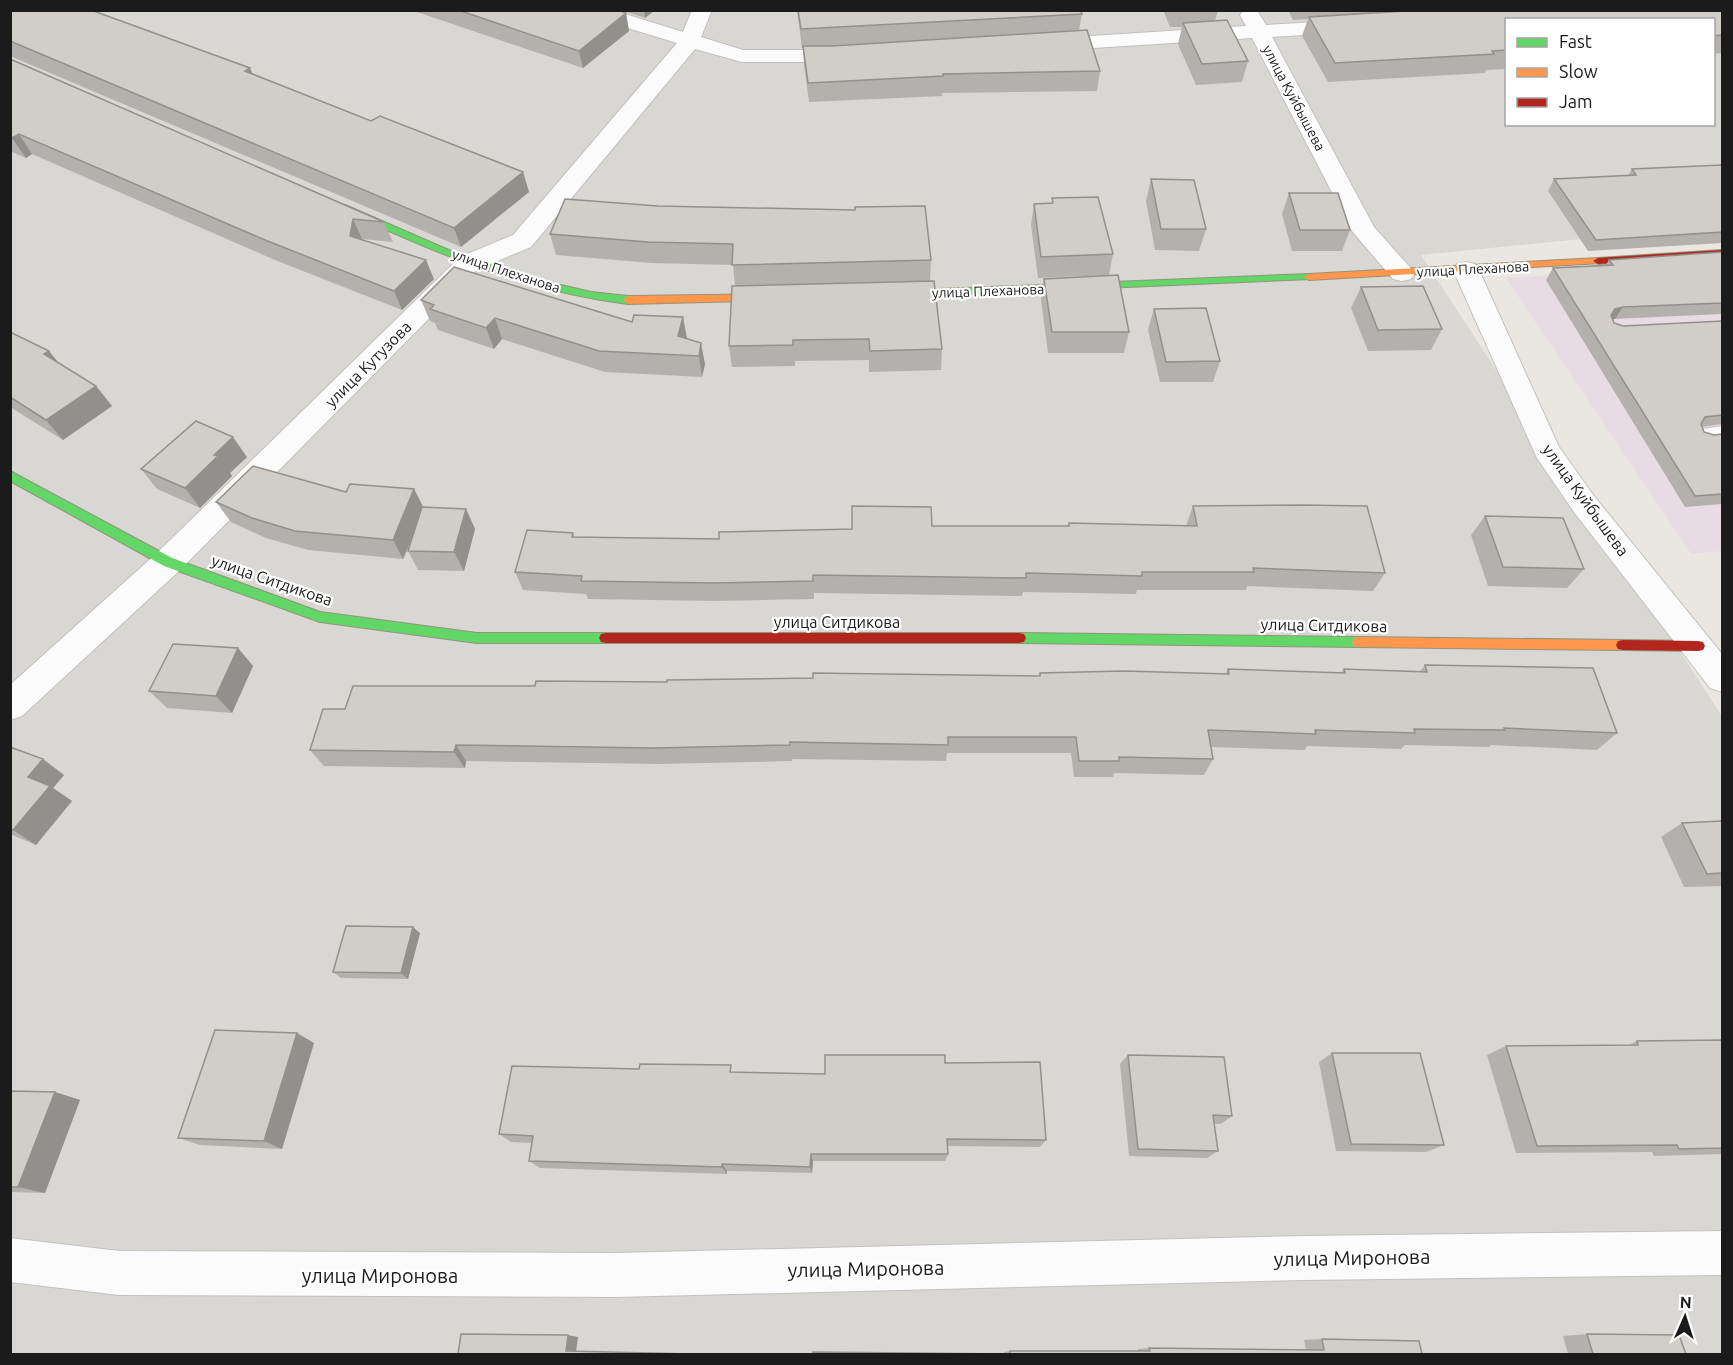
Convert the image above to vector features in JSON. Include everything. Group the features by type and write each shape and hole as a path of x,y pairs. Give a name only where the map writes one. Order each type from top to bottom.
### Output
{"street":[{"path":"589,10 689,42 742,56 868,55"},
{"name":"улица Кутузова","path":"10,706 168,562 469,263 522,241 689,42 702,10"},
{"name":"улица Куйбышева","path":"1247,10 1364,231 1402,273"},
{"path":"1023,46 1375,24"},
{"name":"улица Плеханова","path":"327,201 469,263 569,292 617,299 794,297"},
{"name":"улица Плеханова","path":"875,295 1466,270 1722,253"},
{"name":"улица Куйбышева","path":"1466,270 1547,451 1584,504 1722,678"},
{"name":"улица Ситдикова","path":"10,475 168,562 320,617 477,638 1001,638 1698,646"},
{"name":"улица Миронова","path":"10,1260 119,1274 616,1275 1304,1258 1722,1252"}],"shaded area":[{"path":"10,11 1722,11 1722,225 1421,255 1722,716 1722,1354 11,1354"},
{"path":"1722,262 1722,551 1691,554 1506,278"}],"building":[{"path":"10,10 91,10 250,68 245,71 371,121 380,116 523,172 454,228 10,41"},
{"path":"458,10 617,10 626,13 579,51"},
{"path":"798,10 1080,10 1082,14 801,29"},
{"path":"1422,10 1722,10 1722,35 1715,36 1715,18 1505,18 1505,50 1492,51 1494,54 1335,63 1309,17"},
{"path":"1227,20 1248,61 1202,64 1183,23"},
{"path":"1087,30 1100,71 943,74 943,76 808,83 803,46 832,46"},
{"path":"10,59 384,222 353,219 350,236 426,260 394,291 265,240 19,134 12,138 10,137"},
{"path":"1722,165 1722,232 1596,240 1554,179 1636,175 1632,169"},
{"path":"1151,179 1194,180 1206,229 1161,229"},
{"path":"1289,193 1338,193 1350,230 1300,230"},
{"path":"1098,197 1113,254 1041,257 1034,204 1053,203 1052,198"},
{"path":"565,199 658,206 855,210 855,207 925,206 931,260 732,265 733,244 648,242 550,234"},
{"path":"1722,252 1722,303 1623,307 1615,309 1611,315 1614,323 1623,326 1722,321 1722,415 1705,417 1701,424 1704,432 1714,435 1722,434 1722,494 1695,496 1553,268 1613,265 1609,260"},
{"path":"454,267 632,322 634,315 683,317 678,336 701,343 699,356 599,351 495,318 486,328 430,309 434,305 421,300"},
{"path":"1118,275 1129,332 1052,332 1044,279"},
{"path":"934,281 942,349 870,351 869,339 793,340 793,345 729,346 732,286"},
{"path":"1423,286 1442,329 1378,330 1361,287"},
{"path":"1206,308 1220,361 1166,362 1154,309"},
{"path":"10,332 49,351 44,354 96,386 46,420 10,397"},
{"path":"196,421 233,437 214,455 218,456 185,488 141,469"},
{"path":"253,466 346,492 350,484 414,489 393,540 295,531 252,518 216,502"},
{"path":"852,506 931,507 932,526 1069,526 1069,523 1197,526 1193,506 1367,506 1385,573 1253,568 1254,572 1142,572 1142,576 1026,573 1026,578 813,575 813,581 713,583 581,581 582,576 515,572 527,530 573,533 572,537 719,539 719,532 852,529"},
{"path":"422,507 466,509 454,552 408,551"},
{"path":"1485,516 1563,518 1584,569 1503,567"},
{"path":"173,644 238,648 216,696 149,691"},
{"path":"1425,665 1593,668 1617,733 1504,728 1505,730 1414,729 1415,733 1315,730 1316,734 1208,730 1213,759 1119,757 1119,761 1079,761 1076,737 948,737 948,745 790,742 790,745 654,748 456,745 454,752 310,750 323,709 345,709 353,686 535,686 536,681 667,682 667,680 813,678 813,673 1040,676 1040,673 1124,671 1229,674 1228,669 1345,673 1344,669 1427,672"},
{"path":"10,747 43,759 28,777 50,786 13,830 10,829"},
{"path":"1722,821 1722,873 1707,874 1682,823"},
{"path":"346,926 413,927 401,973 333,972"},
{"path":"215,1030 297,1033 264,1141 178,1138"},
{"path":"1722,1040 1722,1148 1679,1149 1677,1145 1537,1146 1506,1046 1638,1045 1637,1041"},
{"path":"1332,1053 1420,1053 1444,1145 1351,1144"},
{"path":"825,1055 945,1055 945,1063 1040,1062 1046,1140 947,1139 948,1154 811,1154 810,1167 722,1164 722,1167 529,1161 533,1136 499,1134 512,1066 639,1069 640,1064 731,1065 730,1072 825,1074"},
{"path":"1128,1055 1224,1057 1232,1116 1213,1115 1218,1151 1138,1149"},
{"path":"10,1091 55,1092 18,1187 10,1187"},
{"path":"461,1334 568,1335 566,1351 694,1354 458,1354"},
{"path":"1587,1334 1679,1335 1686,1354 1593,1354"},
{"path":"1322,1339 1419,1341 1422,1354 1010,1354 1010,1351 1150,1351 1149,1348 1324,1350"},
{"path":"813,1352 1010,1354 813,1354"}],"traffic: fast":[{"path":"345,208 448,253 518,278 591,296 628,300"},
{"path":"890,294 1309,277"},
{"path":"10,475 168,562 320,617 477,638 606,638"},
{"path":"1019,638 1359,642"}],"traffic: slow":[{"path":"1309,277 1598,261"},
{"path":"628,300 775,298"},
{"path":"1359,642 1623,645"}],"traffic: jam":[{"path":"1598,261 1722,253"},
{"path":"606,638 1019,638"},
{"path":"1623,645 1698,646"}]}
